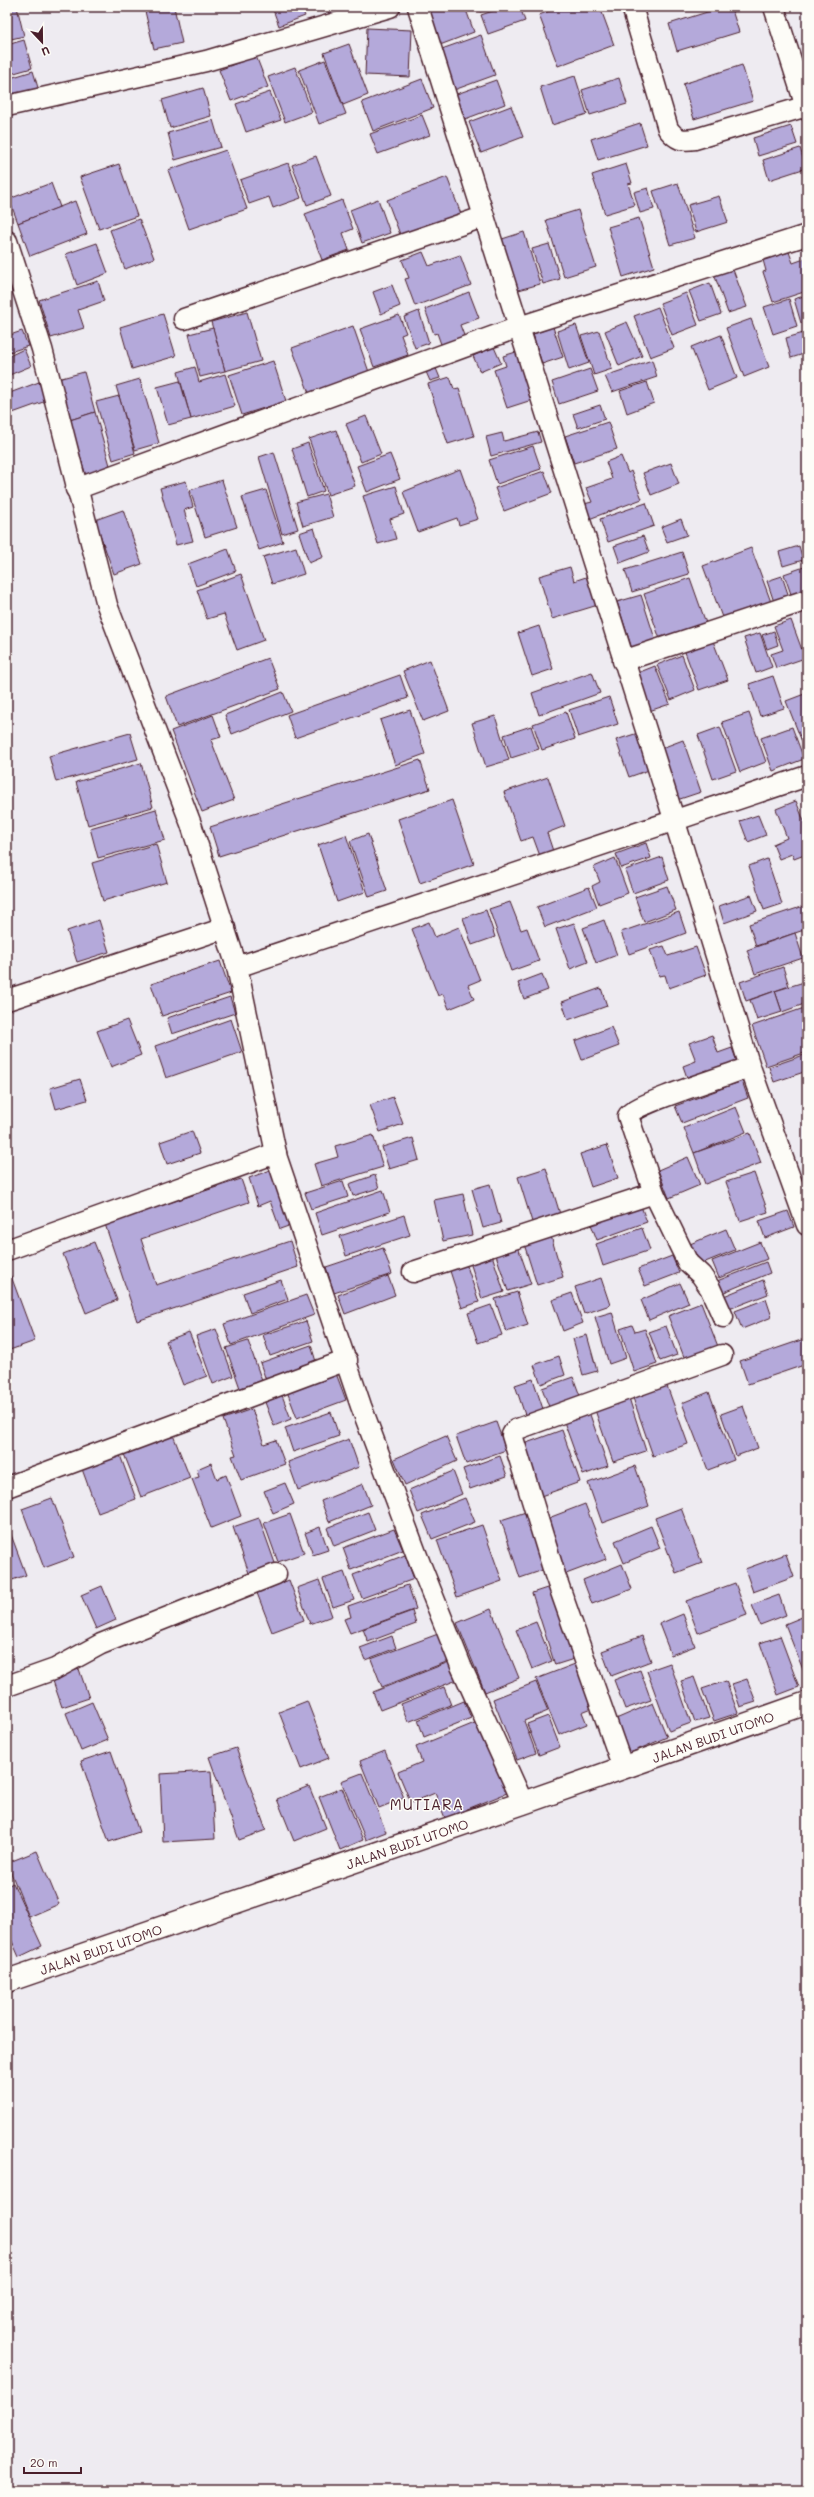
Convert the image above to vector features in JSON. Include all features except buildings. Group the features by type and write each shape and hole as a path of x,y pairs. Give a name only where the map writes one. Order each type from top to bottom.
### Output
{"street":[{"path":"7,106 206,61 390,7"},
{"path":"418,7 675,822 750,1067 807,1225"},
{"path":"633,10 668,129 676,139 682,141 695,139 807,108 774,7"},
{"path":"184,319 483,217"},
{"path":"76,488 519,327 807,235"},
{"path":"7,241 42,349 76,488 107,605 191,824 225,928 236,967 276,1153 347,1360 361,1406 419,1561 461,1666 524,1803"},
{"path":"623,661 807,600"},
{"path":"236,967 675,822 807,776"},
{"path":"7,1000 225,928"},
{"path":"723,1318 710,1288 701,1275 688,1263 654,1193 628,1121 629,1112 652,1102 750,1067"},
{"path":"7,1250 276,1153"},
{"path":"413,1272 654,1193"},
{"path":"623,1768 555,1575 512,1435 515,1430 722,1355"},
{"path":"7,1487 347,1360"},
{"path":"7,1686 55,1669 102,1644 276,1574"},
{"name":"JALAN BUDI UTOMO","path":"7,1981 524,1803 807,1703"}],"district":[{"name":"MUTIARA","path":"427,1804"}]}
